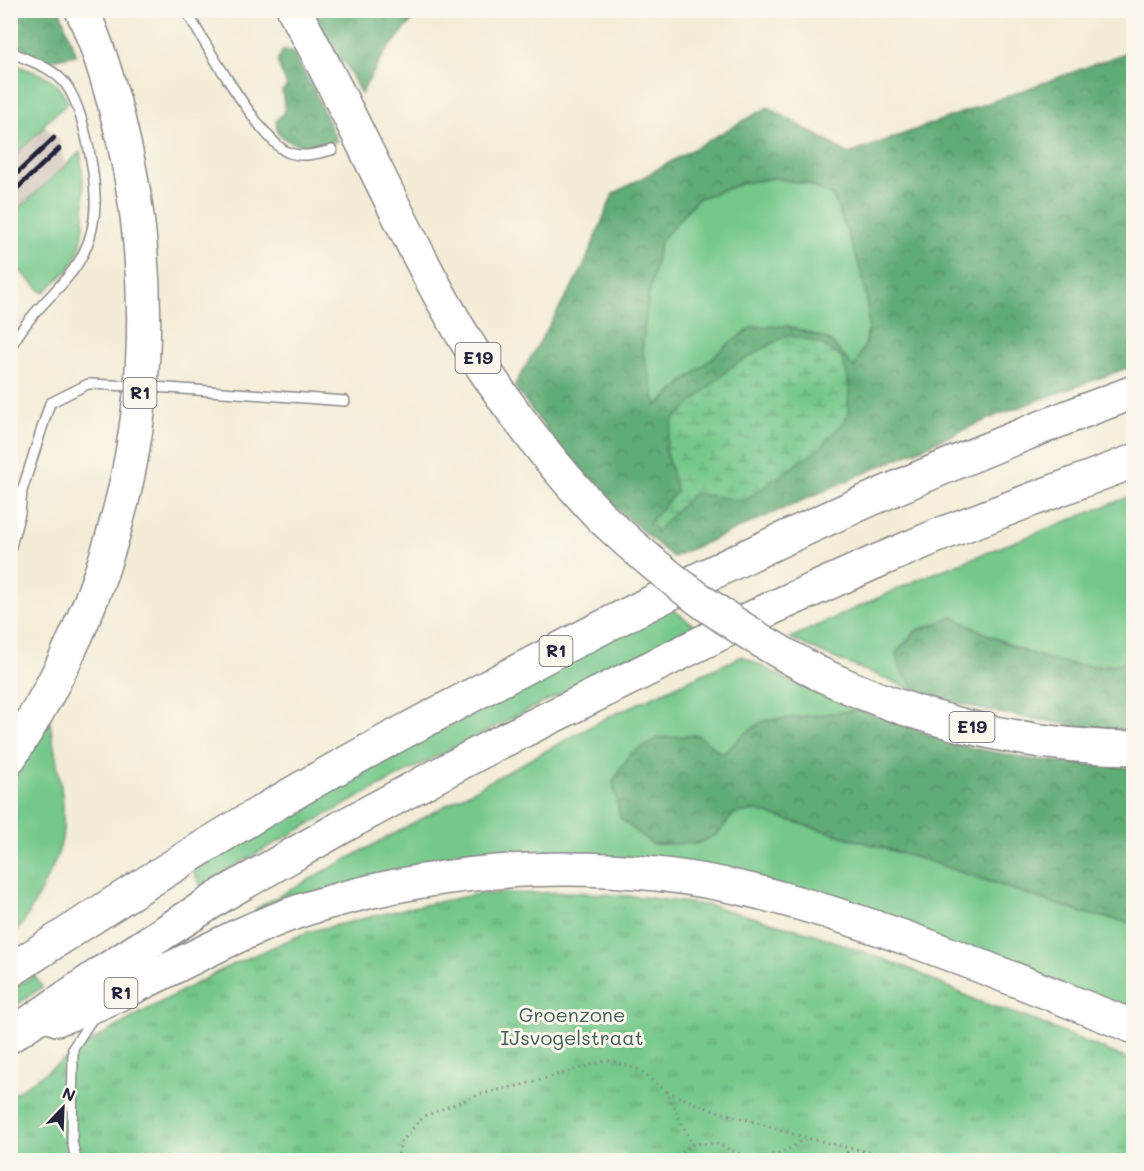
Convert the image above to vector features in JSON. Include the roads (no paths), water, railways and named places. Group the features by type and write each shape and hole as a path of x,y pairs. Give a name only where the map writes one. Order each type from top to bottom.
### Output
{"highway":[{"name":"R1","path":"10,757 48,697 90,608 118,519 130,470 136,430 144,331 140,235 125,147 115,107 82,10"},
{"name":"E19","path":"294,10 350,114 444,303 494,383 542,450 604,520 660,570 720,616 766,644 818,673 895,705 977,729 1049,742 1134,748"},
{"name":"R1","path":"10,971 160,874 286,797 641,607 858,503 1053,422 1134,392"},
{"name":"R1","path":"10,1036 100,974 224,894 347,824 494,745 772,608 873,563 944,533 1134,461"},
{"name":"R1","path":"10,1036 103,1001 244,932 321,904 411,882 462,875 523,870 580,869 645,873 702,881 798,903 857,921 957,957 1134,1027"}],"lane":[{"path":"186,10 249,110 279,147 299,155 313,155 332,150"},
{"path":"10,51 54,72 75,99 88,150 95,197 90,239 83,255 73,272 26,323 10,346"},
{"path":"10,550 20,513 22,491 50,403 88,384 345,401"},
{"path":"76,1161 72,1140 73,1048 103,1001"}],"railway":[{"path":"10,180 54,138"},
{"path":"10,195 59,149"}],"park label":[{"name":"Groenzone IJsvogelstraat","path":"572,1026"}]}
